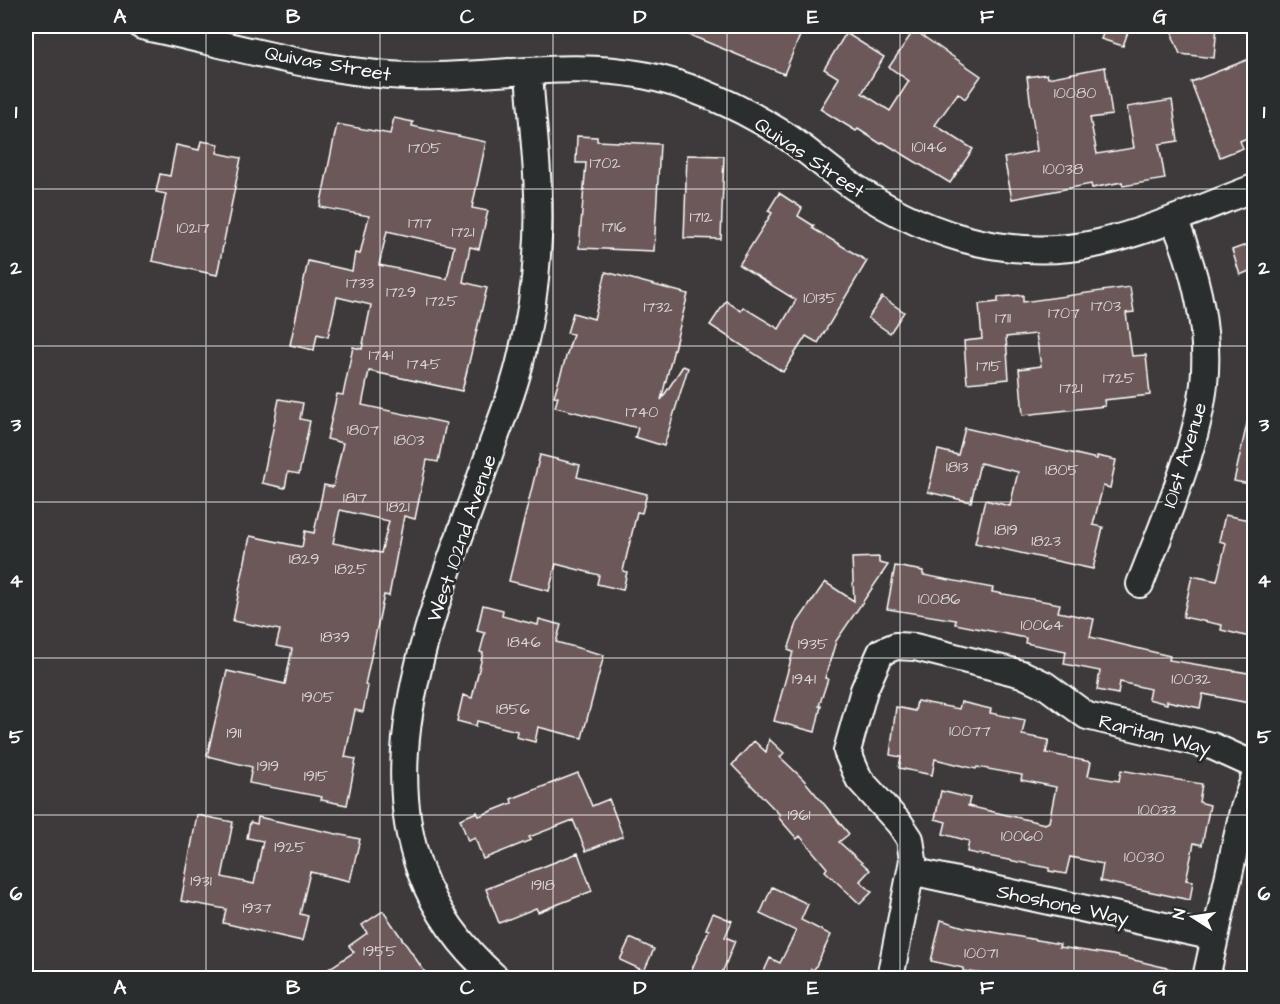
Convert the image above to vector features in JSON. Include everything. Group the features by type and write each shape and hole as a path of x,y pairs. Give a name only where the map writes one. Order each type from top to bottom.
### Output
{"street":[{"name":"Quivas Street","path":"142,26 366,74 412,76 529,73 576,69 610,71 675,82 714,98 785,135 855,188 893,213 971,242 1006,248 1068,247 1118,238 1254,188"},
{"name":"West 102nd Avenue","path":"496,978 474,959 458,939 425,881 413,843 404,797 403,749 407,720 430,624 512,389 529,326 537,254 537,194 529,73"},
{"name":"101st Avenue","path":"1140,584 1190,448 1204,384 1205,337 1200,304 1191,259 1174,219"},
{"name":"Raritan Way","path":"911,872 913,860 910,839 900,824 859,779 847,751 876,659 889,647 915,647 1022,674 1045,686 1087,717 1212,746 1254,765"},
{"path":"1206,978 1244,811 1254,779"},
{"name":"Shoshone Way","path":"911,872 1215,937"},
{"path":"890,978 911,872"}],"building":[{"path":"668,26 804,26 784,74"},
{"path":"1106,26 1130,26 1123,46 1101,39"},
{"path":"1174,26 1217,26 1214,58 1180,54 1173,37"},
{"path":"914,30 981,76 965,99 958,93 935,125 973,149 950,183 883,142 881,144 858,129 856,131 820,109 839,78 824,69 846,33 884,57 862,93 890,111 909,81 889,67"},
{"path":"1254,57 1254,135 1240,141 1243,148 1220,157 1191,82"},
{"path":"1105,67 1112,115 1090,118 1097,154 1134,148 1127,107 1172,100 1178,141 1159,144 1165,179 1123,186 1122,182 1092,188 1091,184 1012,199 1004,158 1037,151 1027,77 1047,74 1048,78"},
{"path":"394,118 413,122 412,126 486,142 472,208 488,211 479,249 470,247 463,282 487,288 462,391 369,371 362,405 446,423 438,462 427,460 415,519 404,516 389,596 384,595 365,685 368,686 363,712 355,710 345,757 356,759 347,805 321,800 322,797 249,783 252,767 207,756 227,671 285,684 292,649 276,646 280,630 233,621 250,536 302,547 305,531 314,533 324,485 333,487 343,443 327,439 337,394 343,395 353,347 362,349 371,305 337,297 328,337 317,334 314,350 290,345 308,261 352,271 355,253 360,254 369,216 320,207 337,124 390,134","holes":["387,231 454,246 447,279 379,265","340,510 389,521 381,553 333,543"]},
{"path":"577,136 597,137 597,141 660,144 654,251 579,248 586,163 576,163"},
{"path":"201,141 219,144 217,153 241,158 217,275 152,261 166,194 156,192 160,174 170,176 176,145 199,150"},
{"path":"687,155 724,156 721,239 684,238"},
{"path":"779,193 802,208 798,216 814,226 812,228 867,261 818,343 806,336 783,372 710,325 726,301 741,311 743,307 779,329 796,300 739,265 772,213 768,211"},
{"path":"1254,242 1254,269 1240,275 1232,250"},
{"path":"606,272 688,294 661,400 683,366 688,368 664,446 635,437 638,428 555,407 558,397 554,396 573,334 567,333 573,313 594,319"},
{"path":"1130,287 1134,312 1126,313 1132,356 1146,355 1150,395 1104,400 1105,406 1023,415 1019,369 1041,366 1036,334 1006,337 1009,379 967,383 964,341 982,339 979,304 998,302 998,297 1023,295 1023,302"},
{"path":"882,297 904,312 890,333 868,318"},
{"path":"279,399 303,403 300,419 310,421 299,474 288,472 285,488 262,483"},
{"path":"1248,419 1254,420 1254,485 1234,481"},
{"path":"965,428 1097,459 1097,456 1116,460 1110,488 1103,486 1093,525 1103,527 1093,569 975,543 985,500 1010,506 1018,472 980,463 971,502 928,492 938,450 958,455"},
{"path":"540,455 580,465 577,477 647,494 642,513 637,512 623,571 627,572 623,590 597,584 599,575 556,564 549,591 509,581"},
{"path":"1225,515 1254,521 1254,638 1221,630 1222,625 1183,617 1192,576 1217,581 1226,543 1219,541"},
{"path":"879,557 879,563 888,565 836,641 825,678 828,679 819,706 821,706 815,732 774,721 793,652 788,650 797,623 825,582 854,601 852,558"},
{"path":"895,566 923,571 923,575 993,588 992,592 1060,604 1058,612 1094,619 1090,637 1170,656 1169,660 1254,674 1254,704 1203,694 1200,708 1167,701 1167,704 1148,699 1150,689 1120,682 1118,694 1097,690 1100,671 1064,664 1066,651 1025,643 1026,638 955,624 956,620 887,609"},
{"path":"483,605 503,610 502,616 538,625 539,619 561,625 556,642 604,655 582,738 538,727 535,742 516,737 517,731 477,721 476,726 457,721 463,695 472,698 483,653 480,652 485,633 477,631"},
{"path":"917,701 959,709 961,702 991,709 990,713 1025,720 1022,735 1049,740 1046,753 1091,762 1088,776 1119,781 1121,770 1202,784 1199,802 1210,805 1202,845 1194,843 1186,880 1193,881 1190,900 1100,881 1103,864 1070,857 1066,874 1049,871 1049,868 967,852 969,841 943,834 946,822 935,819 941,791 970,798 968,806 1045,824 1049,822 1056,787 1021,780 1022,775 977,767 976,769 935,759 932,775 899,768 901,757 890,755 896,707 915,711"},
{"path":"769,739 784,753 780,757 803,779 849,834 839,842 870,870 860,881 872,892 860,904 825,871 827,868 800,836 797,839 778,817 780,815 732,765 754,741 766,752"},
{"path":"578,773 592,806 609,799 623,836 586,851 573,820 529,837 531,840 483,859 475,838 468,841 460,819 477,812 479,816 512,803 511,799"},
{"path":"197,815 233,822 222,877 254,884 263,841 247,838 250,822 257,824 258,817 360,839 350,881 310,872 300,914 308,916 302,941 223,923 226,909 181,901"},
{"path":"578,853 592,891 538,912 536,908 499,923 486,889"},
{"path":"772,887 808,904 801,920 831,935 814,970 811,969 808,976 814,978 761,978 770,958 780,963 796,931 760,914"},
{"path":"383,911 429,978 315,978 354,952 349,946 367,933 362,925"},
{"path":"713,913 732,921 725,937 735,941 720,978 688,978 709,930 706,929"},
{"path":"941,920 964,927 1060,944 1059,947 1113,955 1184,972 1184,978 1013,978 963,971 963,968 931,961"},
{"path":"630,938 654,949 644,971 620,960"}]}
